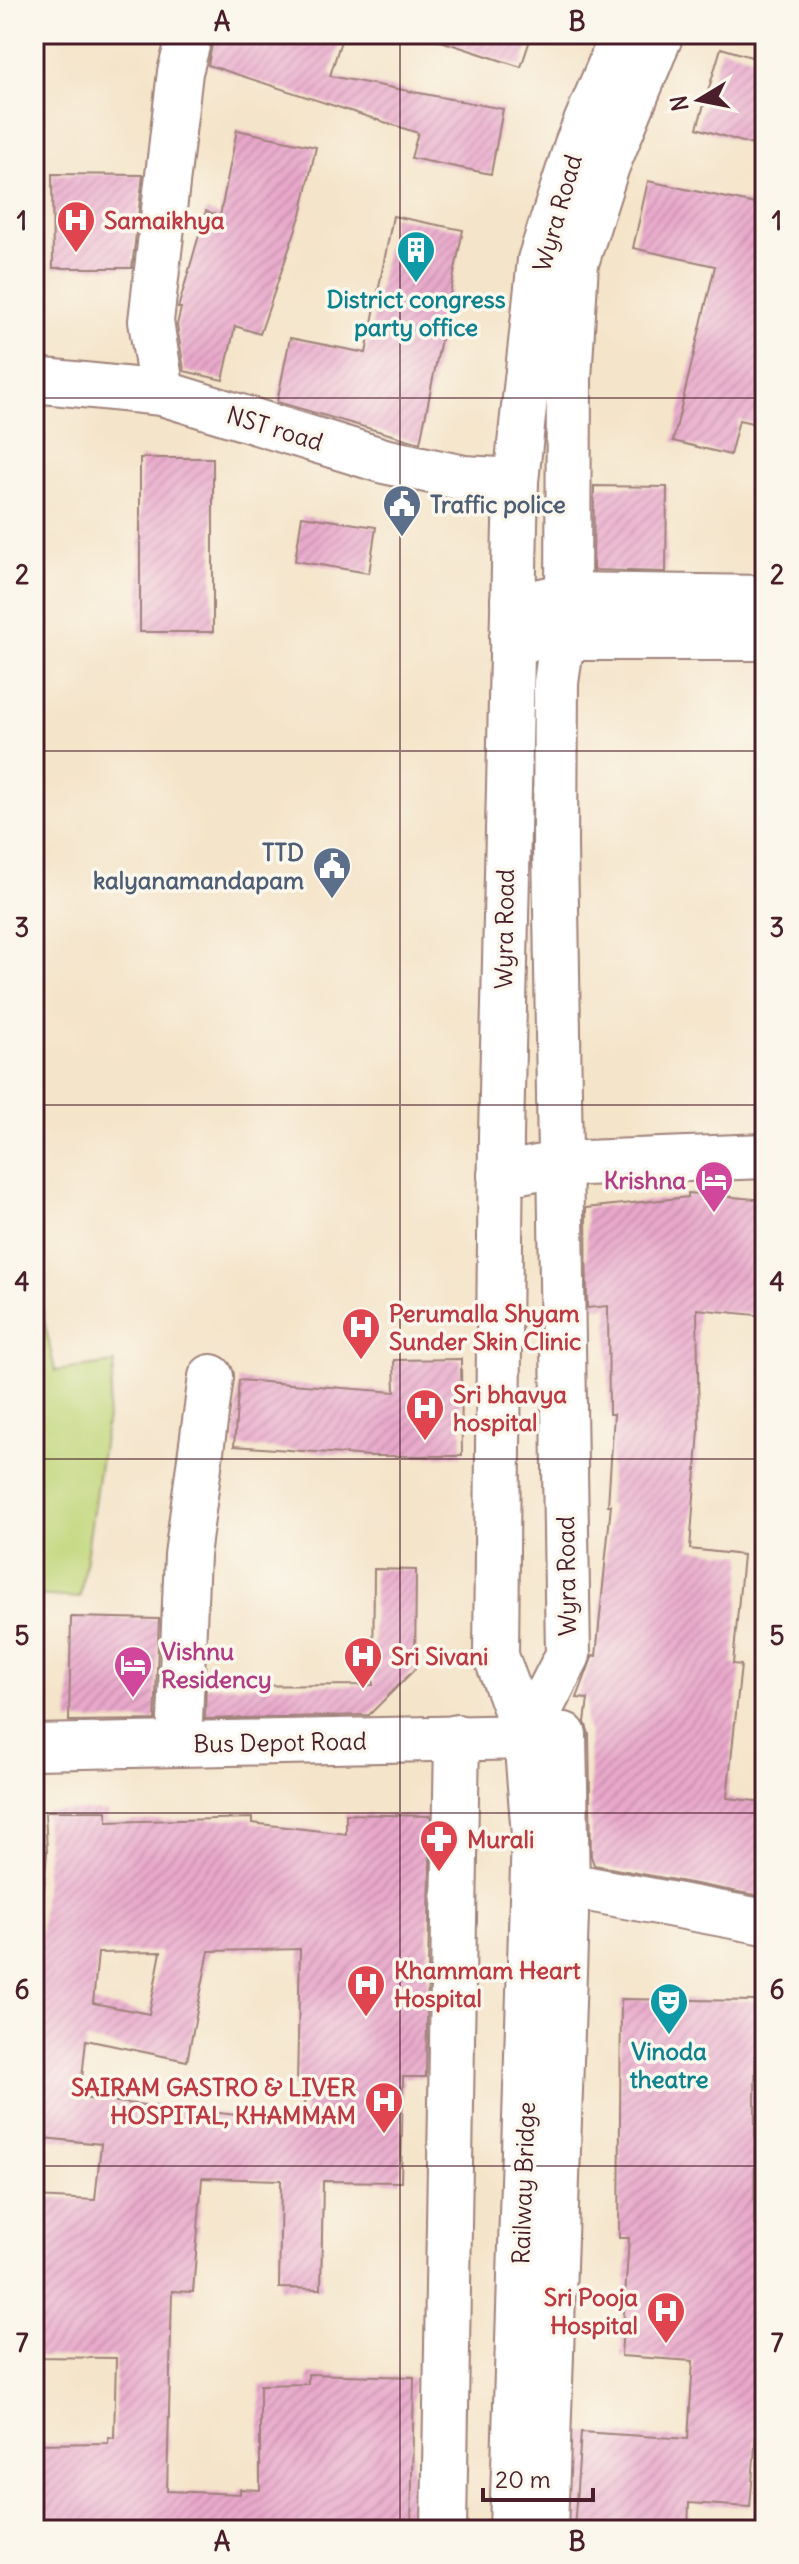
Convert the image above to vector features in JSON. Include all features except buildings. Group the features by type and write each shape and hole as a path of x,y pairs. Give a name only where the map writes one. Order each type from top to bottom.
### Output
{"street":[{"path":"162,393 151,321 180,72 190,34"},
{"name":"Wyra Road","path":"526,1737 496,1656 500,1175 516,481 540,260 577,144 623,34"},
{"name":"Wyra Road","path":"526,1737 568,1655 555,845 556,683 568,595 569,379 576,263 607,166 661,34"},
{"name":"NST road","path":"34,380 162,393 384,461 464,478 516,481"},
{"path":"512,619 533,603 568,595 765,598"},
{"path":"512,619 560,639 765,638"},
{"path":"500,1175 558,1164 765,1156"},
{"path":"179,1744 187,1555 211,1377"},
{"name":"Bus Depot Road","path":"34,1747 564,1735 567,1885"},
{"path":"444,2530 457,1737"},
{"name":"Railway Bridge","path":"512,2530 534,1835 526,1737"},
{"path":"545,2530 567,1885 765,1922"}],"green space":[{"path":"34,1274 55,1371 115,1363 80,1598 34,1595"}],"place":[{"name":"Samaikhya","path":"76,254"},
{"name":"District congress party office","path":"416,284"},
{"name":"Traffic police","path":"402,538"},
{"name":"TTD kalyanamandapam","path":"332,900"},
{"name":"Krishna","path":"714,1214"},
{"name":"Perumalla Shyam Sunder Skin Clinic","path":"361,1361"},
{"name":"Sri bhavya hospital","path":"425,1442"},
{"name":"Sri Sivani","path":"363,1690"},
{"name":"Vishnu Residency","path":"133,1699"},
{"name":"Murali","path":"439,1873"},
{"name":"Khammam Heart Hospital","path":"366,2018"},
{"name":"Vinoda theatre","path":"669,2036"},
{"name":"SAIRAM GASTRO & LIVER HOSPITAL, KHAMMAM","path":"384,2135"},
{"name":"Sri Pooja Hospital","path":"666,2345"}]}
